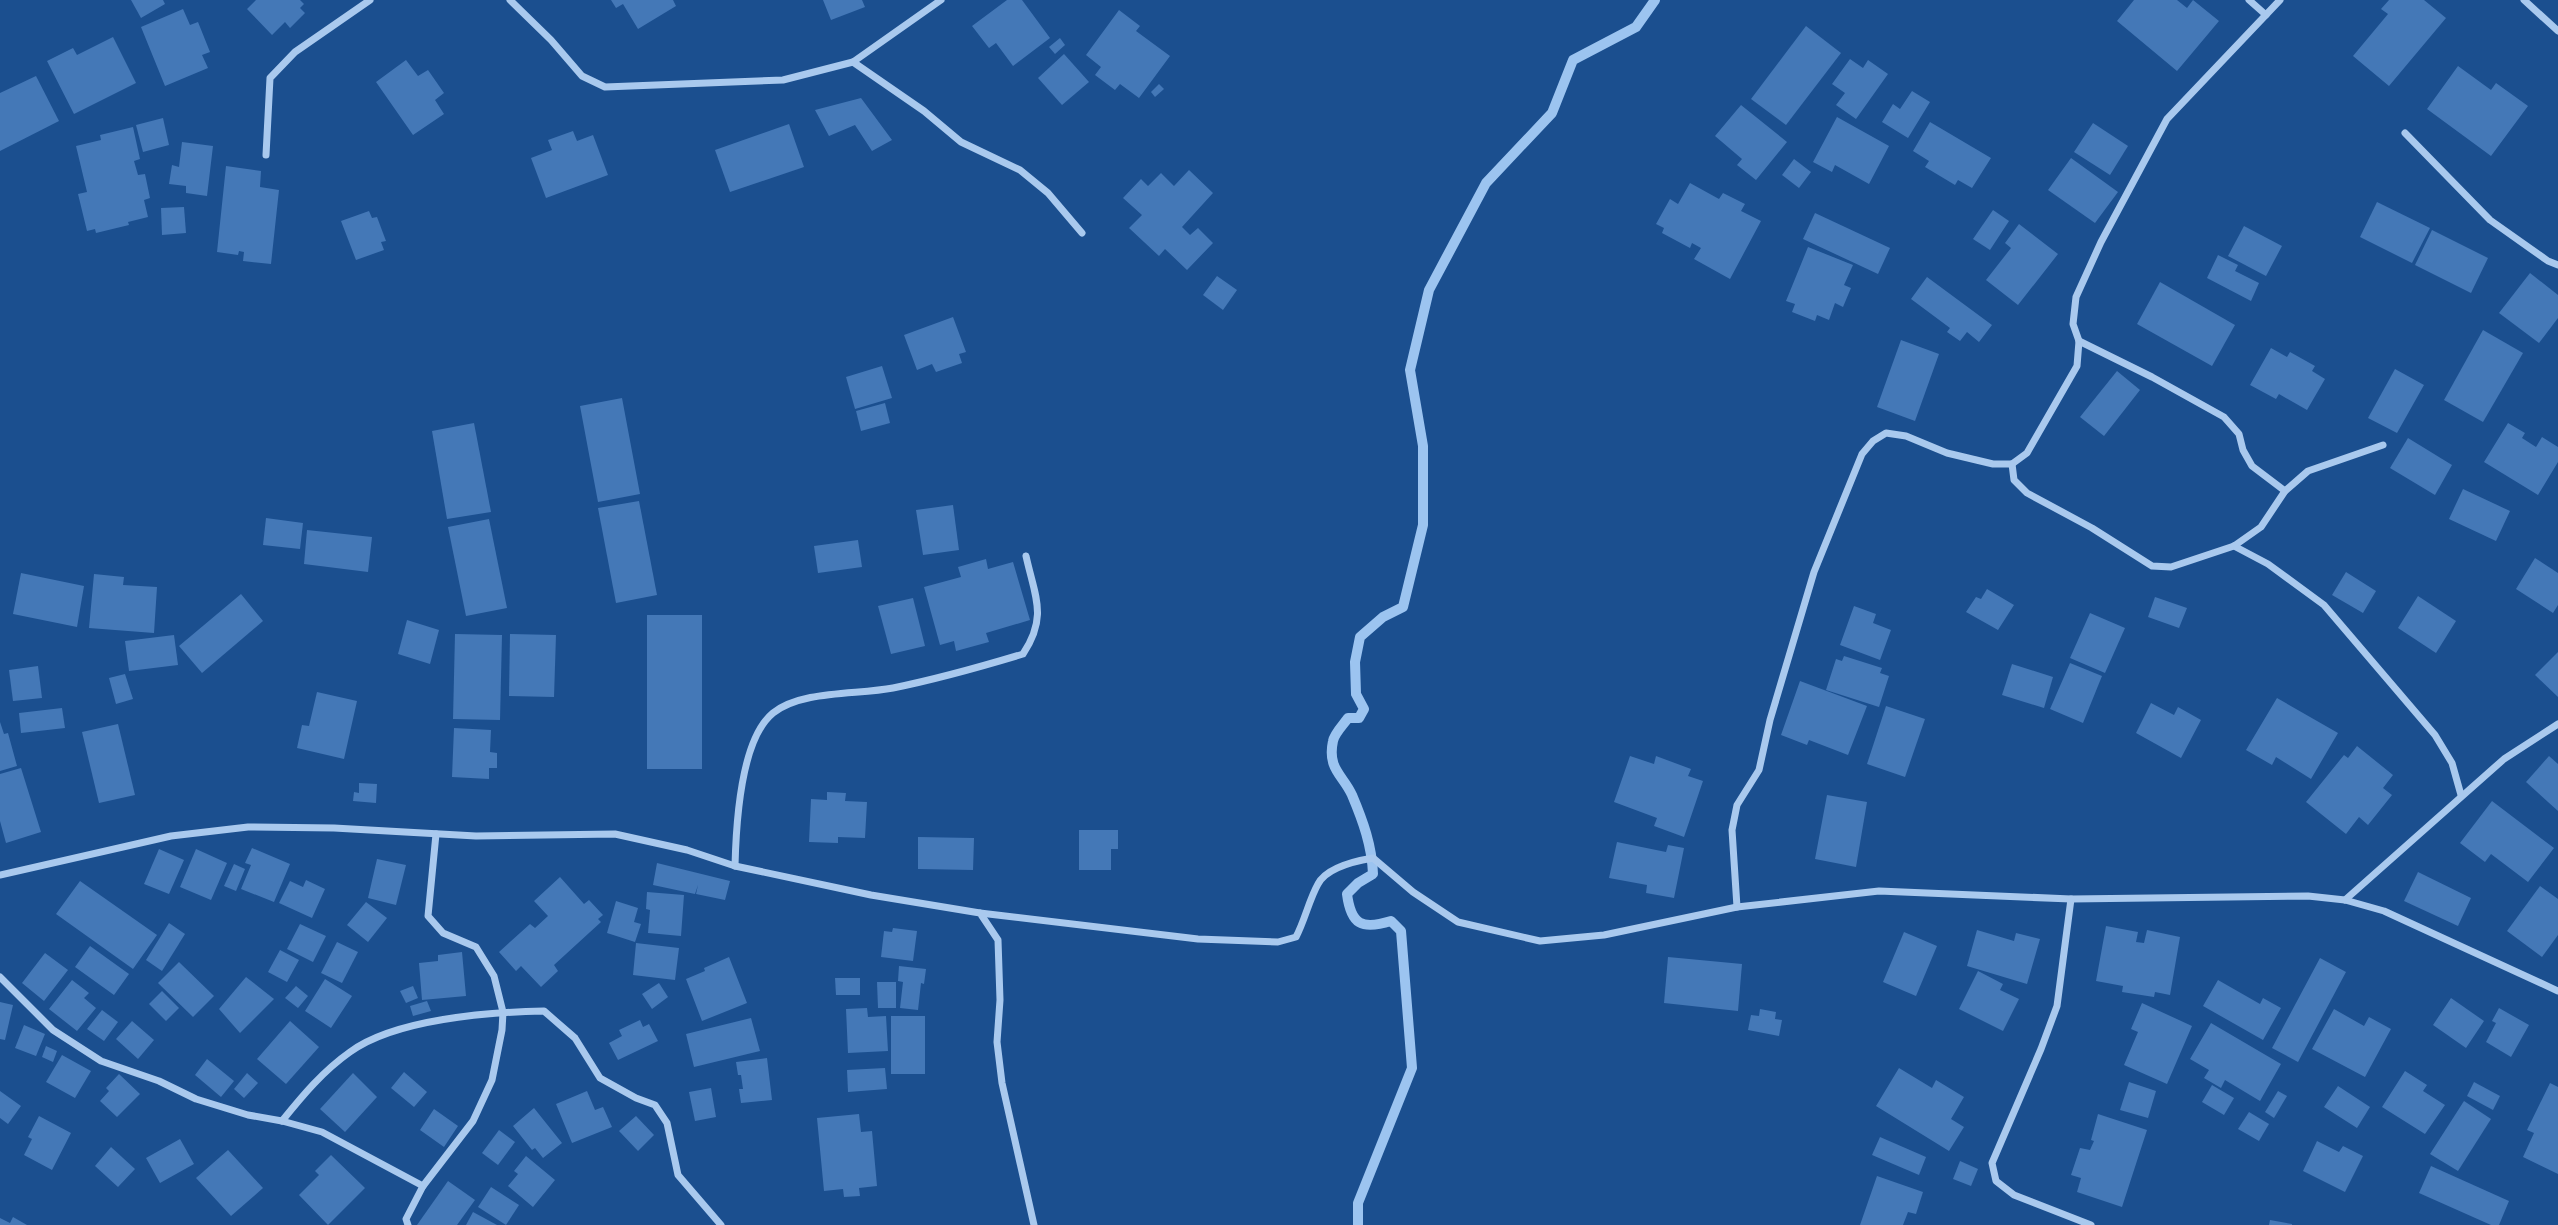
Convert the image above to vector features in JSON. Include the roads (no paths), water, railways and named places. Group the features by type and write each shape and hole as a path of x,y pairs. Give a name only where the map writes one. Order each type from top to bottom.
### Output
{"street":[{"path":"266,155 270,78 295,52 370,0"},
{"path":"510,0 551,40 582,76 605,87 783,80 853,62 941,0"},
{"path":"2249,0 2266,15"},
{"path":"1737,907 1732,830 1737,805 1759,770 1770,720 1814,572 1862,454 1873,441 1886,433 1906,436 1947,453 1993,464 2012,464 2027,453 2077,366 2079,341 2073,324 2076,297 2101,242 2167,119 2280,0"},
{"path":"2524,0 2558,32"},
{"path":"853,62 914,104 961,142 1020,170 1048,192 1082,233"},
{"path":"2405,133 2490,220 2558,265"},
{"path":"2079,341 2224,417 2239,434 2243,450 2252,466 2285,491"},
{"path":"2012,464 2014,480 2027,494 2092,528 2152,566 2171,567 2234,546 2261,527 2285,491 2308,471 2383,445"},
{"path":"2234,546 2268,564 2324,605 2435,735 2452,764 2461,795"},
{"path":"735,866 738,807 746,770 757,736 772,714 795,701 889,689 948,676 1023,654 1034,637 1040,614 1026,556"},
{"path":"2345,900 2504,759 2558,724"},
{"path":"0,875 171,836 248,827 334,828 476,836 615,834 687,850 735,866 871,895 980,912 1198,939 1278,942 1296,937 1305,921 1319,881 1347,862 1373,858 1413,892 1458,922 1540,941 1604,935 1737,907 1879,891 2071,899 2308,896 2345,900 2384,911 2558,991"},
{"path":"408,1225 406,1219 423,1186 473,1121 492,1080 502,1030 503,1012 494,975 476,947 443,933 428,916 436,834"},
{"path":"2071,899 2057,1006 1992,1163 1996,1181 2014,1195 2091,1225"},
{"path":"980,912 998,940 999,1055 1002,1083 1034,1225"},
{"path":"0,977 53,1030 101,1061 159,1081 196,1099 248,1115 322,1132 423,1186"},
{"path":"282,1121 318,1077 353,1049 406,1026 503,1012 544,1011 575,1038 600,1078 654,1105 667,1123 678,1175 721,1225"}],"waterway":[{"path":"1358,1225 1358,1203 1412,1068 1401,931 1391,921 1365,925 1351,913 1347,894 1373,874 1372,864 1360,814 1334,765 1332,751 1334,738 1341,727 1348,718 1359,718 1364,709 1356,694 1355,662 1360,637 1383,617 1403,607 1423,525 1423,446 1410,370 1429,290 1486,183 1552,113 1573,60 1636,27 1655,0"}]}
